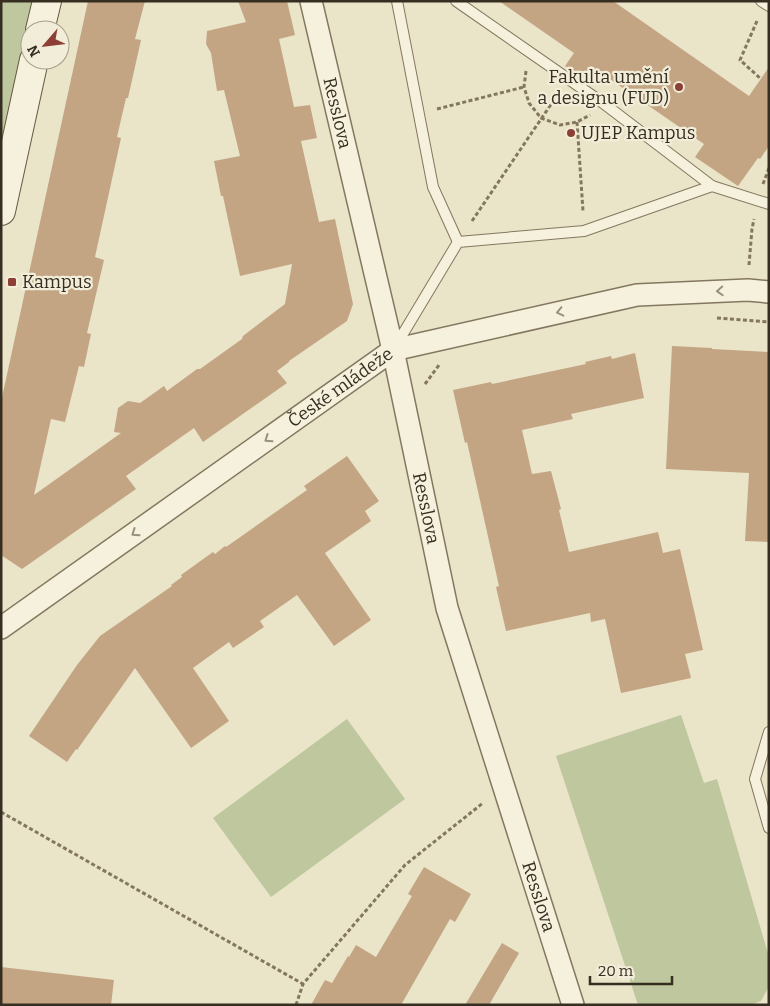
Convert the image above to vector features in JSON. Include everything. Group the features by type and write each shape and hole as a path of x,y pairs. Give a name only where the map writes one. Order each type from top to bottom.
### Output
{"street":[{"path":"42,20 47,1"},
{"name":"Resslova","path":"311,1 393,350 447,608 574,1005"},
{"path":"1,211 32,70"},
{"name":"České mládeže","path":"1,628 393,350 637,295 748,290 769,292"}],"lane":[{"path":"397,1 433,187 458,242"},
{"path":"456,1 603,103 712,186 769,204"},
{"path":"458,242 584,231 712,186"},
{"path":"393,350 458,242"},
{"path":"769,732 755,779 769,828"}],"path":[{"path":"760,79 740,60 765,4"},
{"path":"533,54 526,71 524,86 529,103 541,118 560,125 577,122 591,115 603,103"},
{"path":"458,242 568,79"},
{"path":"419,114 524,86"},
{"path":"577,122 584,231"},
{"path":"761,191 769,168"},
{"path":"749,267 754,216"},
{"path":"709,318 769,322"},
{"path":"424,385 442,361"},
{"path":"296,1005 303,984 405,865 484,803"},
{"path":"1,812 303,984"}],"green space":[{"path":"1,1 47,1 36,20 20,20 20,70 28,70 1,211"},
{"path":"681,715 704,783 717,779 769,957 769,986 761,1001 750,1005 638,1005 556,756"},
{"path":"347,719 405,799 271,897 213,818"}],"building":[{"path":"88,1 145,1 135,39 141,40 117,137 121,138 95,257 104,260 87,333 91,334 84,367 79,366 65,422 51,419 34,495 121,433 114,432 118,408 128,401 140,403 164,386 167,391 242,339 243,336 285,304 292,264 240,276 214,161 240,156 224,90 217,91 211,53 206,44 207,31 246,22 238,1 287,1 295,35 279,39 294,107 310,105 317,138 301,141 319,222 335,219 353,304 347,321 277,371 287,383 203,442 194,428 126,476 136,489 22,569 1,555 1,402"},
{"name":"Fakulta umění a designu (FUD)","path":"499,1 613,1 749,96 769,67 769,146 738,186 695,157 704,144 591,66 583,78 565,66 574,53"},
{"path":"672,346 769,352 769,542 745,541 749,473 666,469"},
{"path":"635,353 644,398 571,414 573,419 522,430 532,474 551,471 561,509 559,510 569,552 658,532 663,553 680,549 703,650 685,654 691,678 621,693 605,619 591,622 590,613 506,631 496,587 499,586 467,442 465,443 453,390 491,382 492,384 586,364 585,362 611,356 612,359"},
{"path":"347,456 379,501 365,511 371,521 325,553 371,620 334,646 297,595 260,621 264,627 233,648 229,642 193,668 229,721 191,748 135,668 67,762 29,736 77,665 100,636 172,586 182,577 181,575 213,552 215,554 226,547 307,490 304,486"},
{"path":"424,867 471,894 455,922 450,919 401,1005 311,1005 325,980 332,983 356,945 376,957 412,896 408,894"},
{"path":"502,943 519,953 489,1005 465,1005"},
{"path":"1,967 114,980 111,1005 1,1005"}],"place":[{"name":"Fakulta umění a designu (FUD)","path":"679,87"},
{"name":"UJEP Kampus","path":"571,133"},
{"name":"Kampus","path":"12,282"}]}
